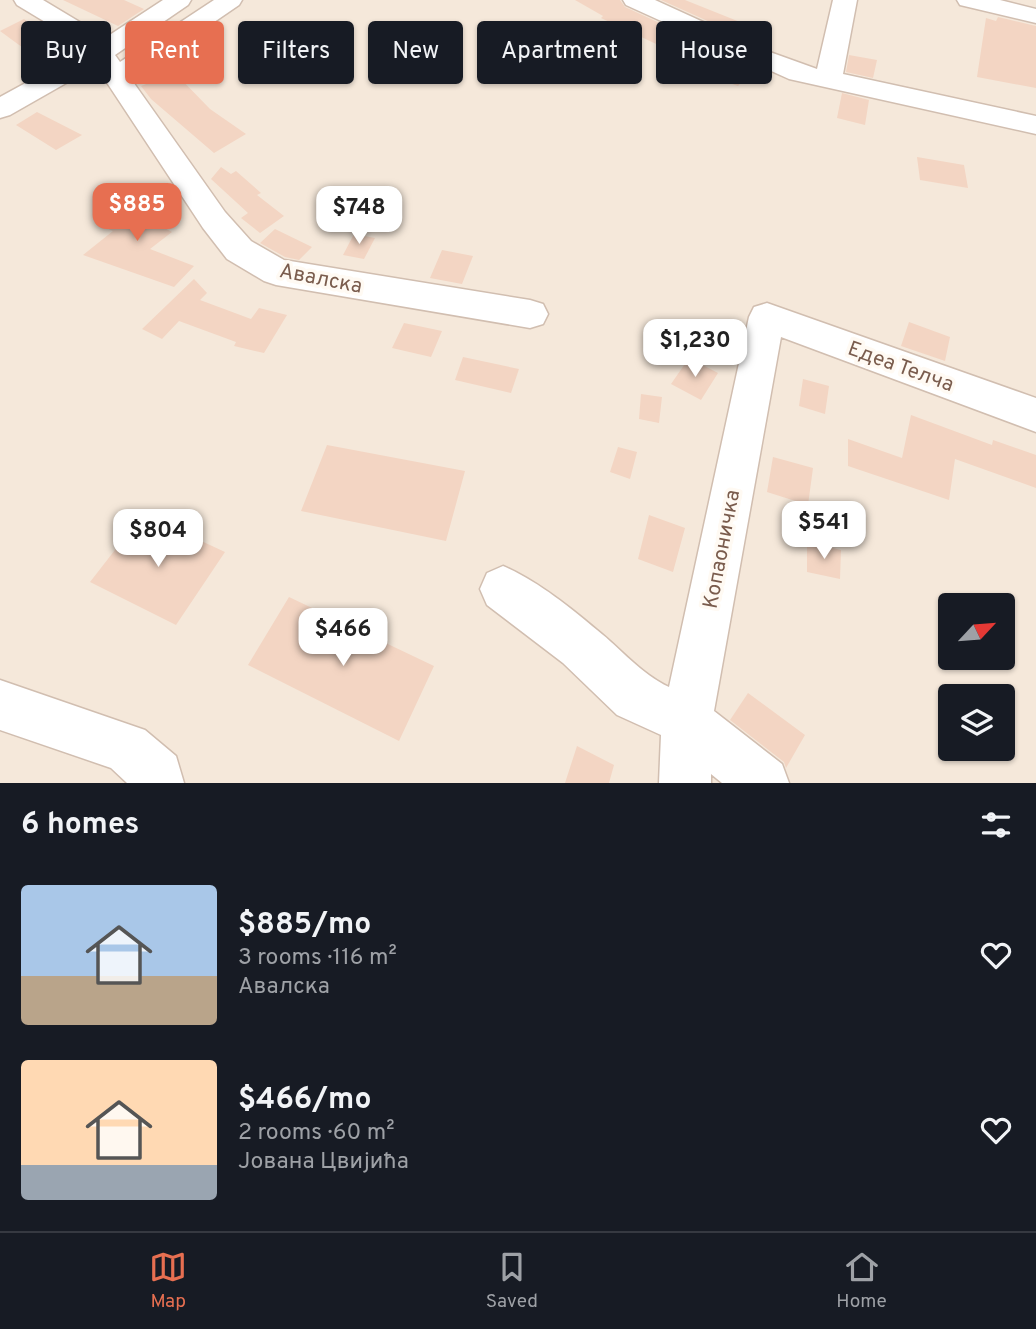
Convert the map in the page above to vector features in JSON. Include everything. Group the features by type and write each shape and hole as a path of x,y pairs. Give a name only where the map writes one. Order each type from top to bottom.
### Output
{"street":[{"name":"Авалска","path":"26,0 61,21"},
{"path":"111,62 179,0"},
{"path":"111,63 230,0"},
{"path":"635,0 799,73 1036,125"},
{"path":"828,80 845,0"},
{"path":"969,0 1036,16"},
{"name":"Авалска","path":"111,67 214,220 239,250 276,272 530,314"},
{"path":"0,110 62,84"},
{"name":"Едеа Телча","path":"767,317 1036,415"},
{"name":"Копаоничка","path":"685,783 687,721 767,317"},
{"path":"503,589 580,646 635,697 687,721 763,783"},
{"path":"0,705 127,748 157,775 158,783"}],"shaded area":[{"path":"0,0 1036,0 1036,783 0,783"}],"building":[{"path":"63,0 124,0 144,9 118,26"},
{"path":"575,0 620,0 625,7 656,21 656,44 642,37 642,21 607,21 601,18 603,16"},
{"path":"661,0 685,0 738,21 708,21"},
{"path":"998,17 1036,26 1036,88 977,77 986,18 996,21"},
{"path":"24,19 27,21 21,21 21,46 0,31"},
{"path":"849,55 877,60 873,78 846,72"},
{"path":"186,84 210,109 246,134 214,153 151,99 141,86"},
{"path":"842,93 869,100 865,125 837,118"},
{"path":"37,112 82,135 56,150 16,125"},
{"path":"917,157 964,165 968,188 920,180"},
{"path":"221,167 231,174 236,171 261,193 257,195 284,216 260,233 241,218 248,213 211,179"},
{"path":"129,186 151,197 133,211 172,232 150,249 194,266 174,287 83,255 113,231 101,226 120,211 107,204"},
{"path":"275,229 312,247 299,260 285,257 260,243"},
{"path":"354,234 375,238 364,259 343,255"},
{"path":"442,250 473,256 462,284 430,278"},
{"path":"194,279 207,293 200,300 251,319 259,308 287,315 264,353 234,346 236,342 179,321 162,339 142,329"},
{"path":"909,322 950,337 945,361 901,346"},
{"path":"404,323 442,331 431,357 392,348"},
{"path":"463,357 519,369 511,393 455,380"},
{"path":"689,358 718,373 701,400 671,384"},
{"path":"803,379 829,386 825,414 799,406"},
{"path":"641,394 662,397 659,423 639,419"},
{"path":"911,415 992,445 993,440 1036,455 1036,488 955,459 949,500 848,466 848,439 902,458"},
{"path":"327,445 465,471 446,541 301,511"},
{"path":"618,447 637,452 630,479 610,472"},
{"path":"773,457 813,468 808,505 767,492"},
{"path":"143,514 225,552 176,625 90,582"},
{"path":"649,515 685,528 673,572 638,559"},
{"path":"807,542 841,550 840,579 807,572"},
{"path":"289,597 434,666 399,741 248,665"},
{"path":"748,693 805,735 786,768 784,762 730,720"},
{"path":"577,746 614,765 609,783 565,783"}]}
